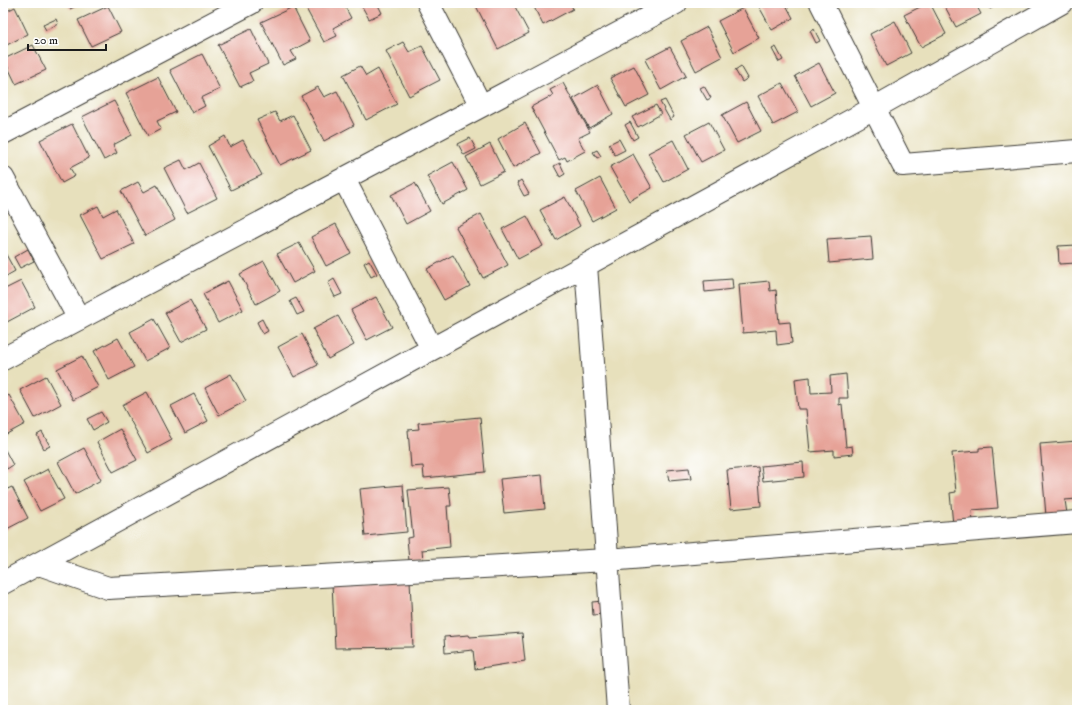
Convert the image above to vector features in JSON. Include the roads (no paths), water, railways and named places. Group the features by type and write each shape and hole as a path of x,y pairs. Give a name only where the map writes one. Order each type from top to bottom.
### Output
{"street":[{"path":"3,133 251,3"},
{"path":"428,3 481,106"},
{"path":"3,359 676,3"},
{"path":"821,3 903,165 1077,152"},
{"path":"3,583 874,108 1061,3"},
{"path":"3,178 78,319"},
{"path":"344,179 432,349"},
{"path":"586,265 618,710"},
{"path":"39,564 108,588 607,560 1077,522"}]}
